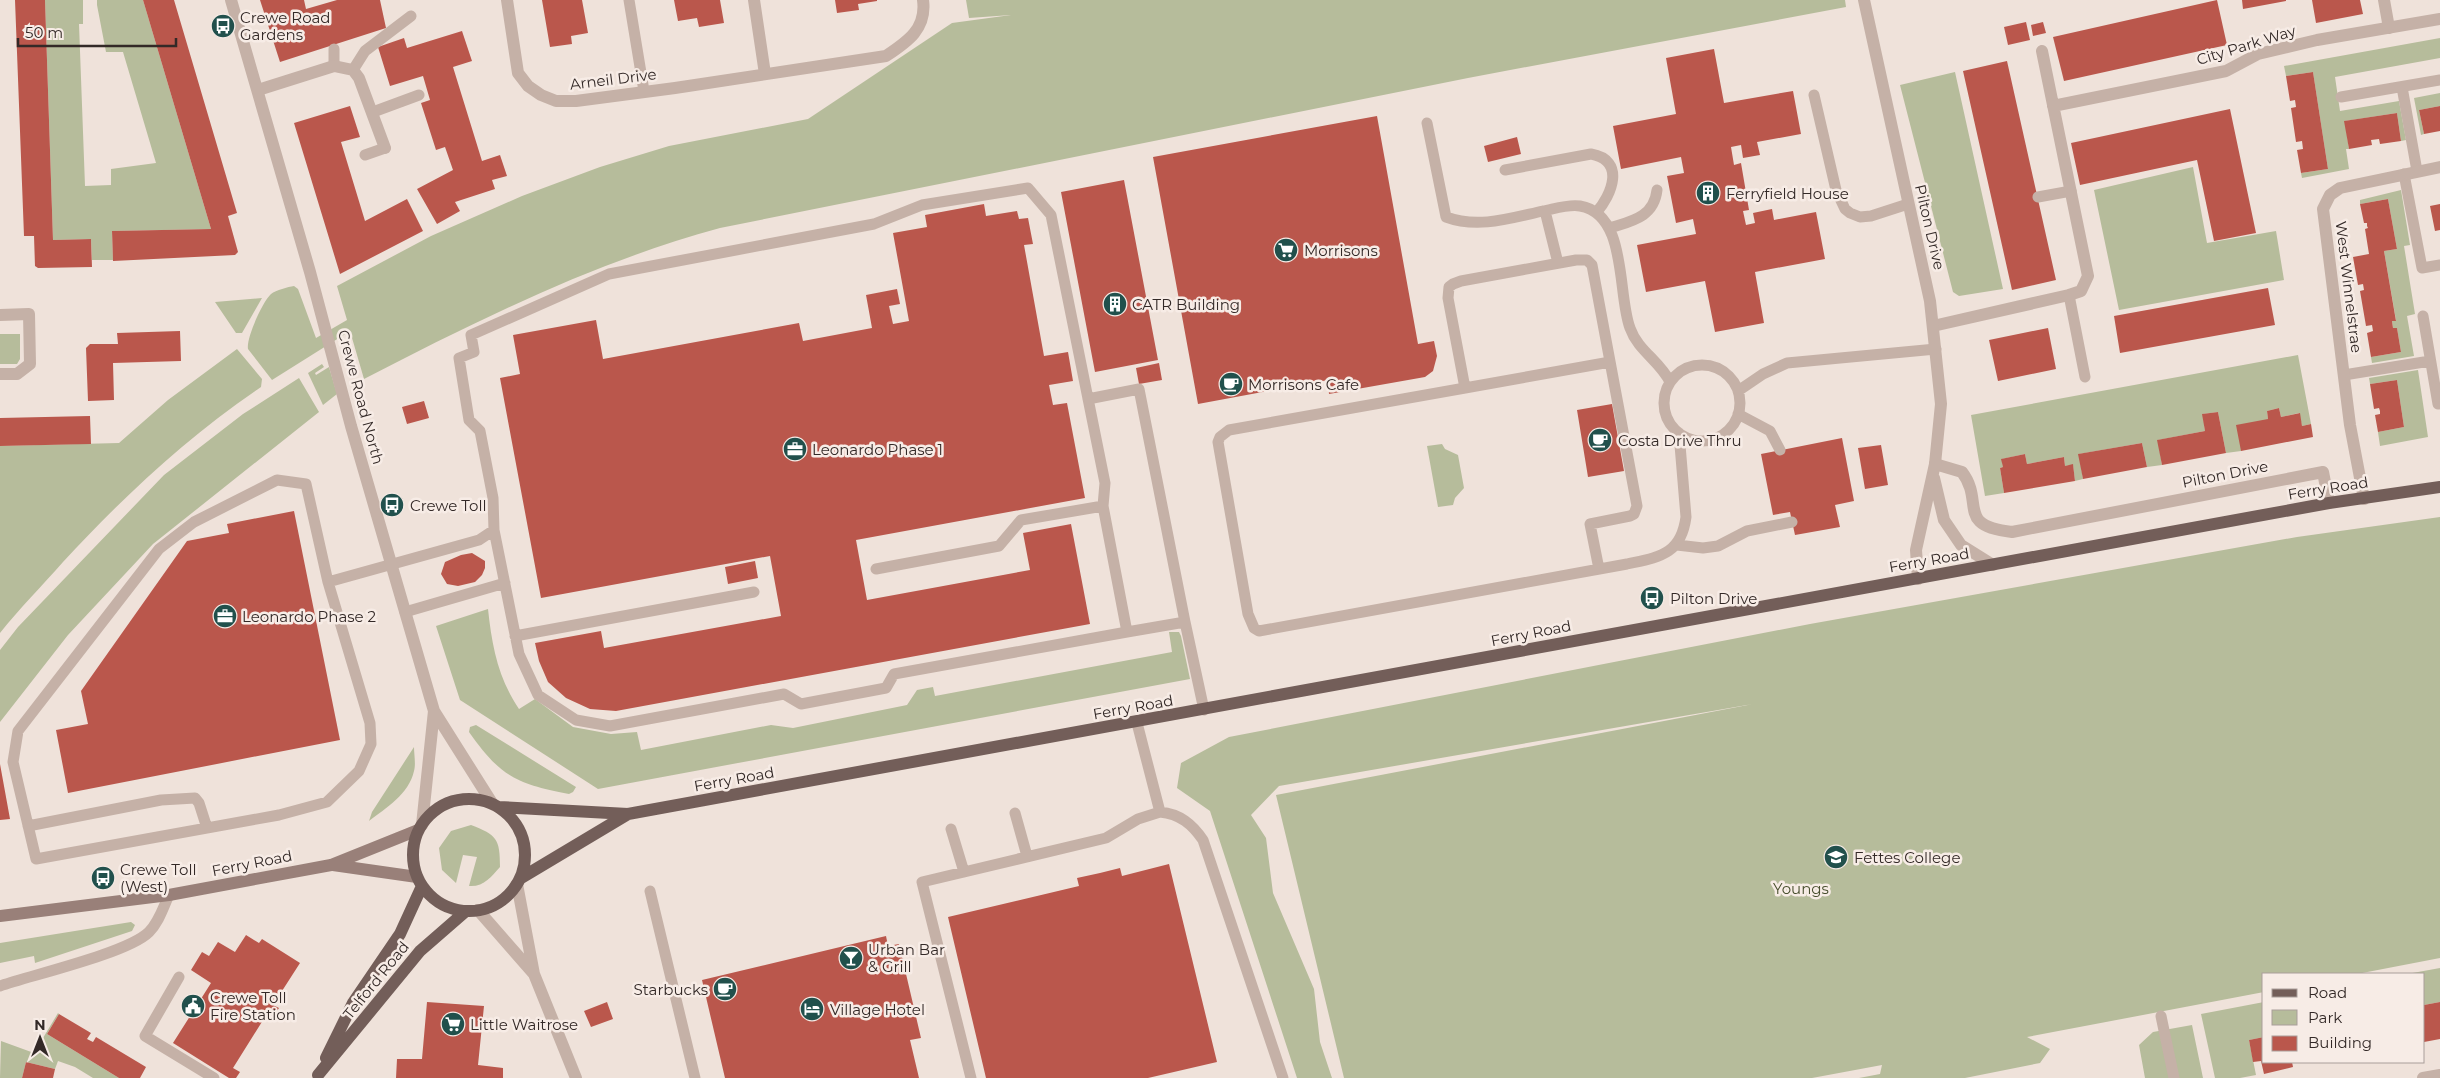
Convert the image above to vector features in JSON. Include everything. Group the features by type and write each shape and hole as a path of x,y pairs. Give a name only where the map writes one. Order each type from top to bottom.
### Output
{"main road":[{"name":"Ferry Road","path":"495,805 628,814 1137,723 2329,503 2440,487"},
{"path":"472,799 495,805 518,826 523,838 525,852 519,881 501,902 472,911 441,904 419,881 412,853 420,827 430,814 453,801 472,799"},
{"name":"Ferry Road","path":"519,881 628,814"},
{"name":"Ferry Road","path":"0,916 169,895 331,865 420,827"},
{"name":"Ferry Road","path":"331,865 419,881"},
{"name":"Telford Road","path":"317,1076 353,1003 400,934 419,881"},
{"name":"Telford Road","path":"317,1076 420,951 472,911"}],"street":[{"name":"Crewe Road North","path":"231,0 434,712 495,805"},
{"name":"Arneil Drive","path":"507,0 518,73 528,86 541,95 556,101 576,101 886,56 907,42 921,27 923,0"},
{"path":"754,0 765,74"},
{"name":"Pilton Drive","path":"1864,0 1930,301 1936,349 1941,404 1934,468 1916,550 1918,579"},
{"path":"2384,0 2389,28"},
{"name":"City Park Way","path":"2053,106 2226,71 2258,54 2317,40 2440,19"},
{"path":"1933,326 2069,295 2081,291 2088,276 2042,51"},
{"path":"258,90 334,66 353,70 360,78 385,148"},
{"name":"West Winnelstrae","path":"2364,498 2344,375 2323,209 2330,194 2340,188 2440,167"},
{"path":"0,315 29,314 30,364 17,374 0,374"},
{"name":"Pilton Drive","path":"1934,468 1962,472 1968,481 1972,508 1980,523 1993,530 2012,532 2323,472 2329,503"},
{"name":"Pilton Drive","path":"1934,468 1944,520 1961,545 1993,565"},
{"name":"Crewe Road North","path":"420,827 434,712"},
{"path":"519,881 534,974 576,1078"},
{"path":"472,911 534,974"},
{"path":"2423,1078 2440,1074"}],"lane":[{"path":"629,0 644,91"},
{"path":"353,70 365,51 412,16"},
{"path":"334,48 334,66"},
{"path":"2341,97 2440,80"},
{"path":"2402,87 2422,268 2440,265"},
{"path":"373,112 419,95"},
{"path":"1814,95 1836,190 1845,209 1850,214 1860,217 1871,216 1908,204"},
{"path":"1427,123 1446,217 1459,222 1477,223 1580,206 1596,214 1610,228 1629,327 1643,352 1664,370 1670,382"},
{"path":"365,155 385,148"},
{"path":"1505,170 1591,154 1601,155 1607,160 1613,177 1609,195 1596,214"},
{"path":"1127,632 1103,506 1105,484 1051,215 1028,188 922,205 874,224 609,274 471,335 474,352 459,358 469,420 480,431 493,498 494,530 519,654 538,695 576,720 610,726 784,694 801,704 886,688 894,674 1185,622"},
{"path":"1610,228 1646,215 1653,206 1657,190"},
{"path":"2038,197 2071,191"},
{"path":"1545,211 1558,263"},
{"path":"1465,388 1448,298 1449,287 1461,281 1558,263 1582,259 1590,262 1637,506 1634,514 1630,516 1590,524 1599,569"},
{"path":"2069,295 2085,377"},
{"path":"2423,316 2438,404"},
{"path":"1738,391 1763,374 1787,363 1936,349"},
{"path":"2344,375 2430,360"},
{"path":"1610,362 1229,430 1220,437 1218,442 1246,605 1254,628 1259,631 1300,624 1660,556 1677,545 1685,527 1686,517 1679,433"},
{"path":"1700,365 1724,372 1732,380 1738,391 1740,403 1733,425 1715,439 1703,441 1692,440 1679,433 1669,423 1664,410 1664,396 1670,382 1683,370 1700,365"},
{"path":"1088,399 1139,389 1204,710"},
{"path":"1738,414 1770,431 1780,450"},
{"path":"277,480 306,484 328,582 370,723 371,744 360,771 327,802 279,815 36,859 13,762 18,732 159,549 194,522 277,480"},
{"path":"876,569 999,546 1021,520 1103,506"},
{"path":"1677,545 1702,548 1718,546 1748,531 1792,522"},
{"path":"328,582 392,566 479,540 494,530"},
{"path":"405,612 505,583"},
{"path":"515,636 754,592"},
{"path":"1137,723 1160,812"},
{"path":"28,826 161,800 189,797 195,798 199,803 207,828"},
{"path":"971,1078 922,882 1106,838 1138,819 1160,812 1174,814 1186,820 1203,840 1282,1078"},
{"path":"1015,813 1027,856"},
{"path":"951,829 964,872"},
{"path":"650,891 695,1078"},
{"path":"0,986 117,949 142,937 158,922 169,895"},
{"path":"179,977 145,1036 214,1078"},
{"path":"2161,1016 2174,1078"}],"green space":[{"path":"45,0 83,0 83,24 79,24 85,186 111,185 111,169 156,163 123,52 106,52 97,5 97,0 143,0 211,229 112,231 113,260 92,260 91,239 53,240"},
{"path":"966,0 1845,0 1846,7 1468,78 720,228 673,242 582,275 494,314 364,379 350,331 272,380 248,349 252,329 260,312 271,294 276,291 294,286 298,289 316,338 347,320 337,286 431,236 522,196 600,167 669,146 808,119 952,23 1011,15 969,18"},
{"path":"2440,38 2440,58 2335,77 2340,111 2399,101 2406,140 2401,141 2397,113 2345,121 2349,149 2346,149 2349,169 2302,178 2301,173 2328,169 2313,72 2286,76 2284,66"},
{"path":"1955,72 2003,289 1959,296 1953,292 1900,85"},
{"path":"2440,93 2440,106 2419,110 2424,134 2421,135 2414,98"},
{"path":"2193,167 2207,243 2276,231 2284,280 2119,310 2094,190"},
{"path":"2401,190 2410,245 2404,246 2415,314 2407,316 2414,356 2372,363 2371,357 2401,352 2397,328 2393,328 2392,321 2396,320 2384,251 2397,249 2388,199 2360,204 2360,200"},
{"path":"262,298 242,333 236,333 215,302"},
{"path":"0,334 20,334 20,359 17,364 0,364"},
{"path":"237,349 262,379 261,387 207,426 133,491 63,562 0,633 0,446 119,443 168,400"},
{"path":"2298,355 2311,424 2302,426 2299,413 2281,417 2279,408 2267,411 2268,419 2241,451 2226,453 2218,412 2203,414 2205,431 2158,440 2162,465 2147,467 2142,443 2079,454 2083,479 2075,481 2073,465 2065,466 2064,457 2027,464 2025,454 2002,459 2003,467 2000,468 2004,493 1985,496 1971,415"},
{"path":"322,364 324,367 315,373 316,375 329,367 337,394 323,405 308,373"},
{"path":"2418,370 2428,437 2380,446 2378,432 2404,427 2397,380 2370,384 2369,378"},
{"path":"299,378 319,412 153,544 68,635 0,722 0,650 18,627 164,475 243,414"},
{"path":"1442,444 1445,449 1458,455 1464,488 1455,498 1453,505 1438,507 1427,446"},
{"name":"Youngs","path":"2440,517 2440,958 2362,973 2262,973 2262,992 2027,1037 2050,1049 2040,1063 1965,1078 1859,1078 1880,1074 1882,1065 1812,1078 1344,1078 1276,795 1753,704 1279,786 1251,815 1266,838 1273,893 1314,989 1320,1042 1332,1078 1297,1078 1210,811 1177,788 1181,763 1229,737 1810,624 2297,537"},
{"path":"488,609 497,661 506,686 519,709 535,699 573,727 611,734 637,732 641,750 771,725 793,728 907,705 917,690 933,687 935,696 1172,652 1169,632 1179,632 1181,636 1190,679 598,789 460,700 436,626"},
{"path":"476,725 576,787 573,792 569,794 535,786 511,776 490,759 469,732 470,727"},
{"path":"414,747 415,768 407,787 396,800 369,821 372,812"},
{"path":"471,825 487,832 495,839 498,844 500,867 490,878 474,886 469,886 477,857 463,855 456,883 442,870 439,848 451,831"},
{"path":"131,922 135,925 132,931 35,963 34,956 0,963 0,943"},
{"path":"2440,968 2440,1002 2425,1005 2425,973 2412,973"},
{"path":"2262,1002 2262,1037 2249,1040 2256,1075 2240,1078 2215,1078 2201,1014"},
{"path":"58,1013 47,1034 119,1078 93,1078 75,1067 58,1061 55,1069 26,1062 22,1078 0,1078 1,1041 34,1053"},
{"path":"2192,1025 2203,1078 2145,1078 2139,1045 2153,1032"}],"building":[{"path":"15,0 45,0 53,240 91,239 92,267 38,268 35,266 34,236 24,236"},
{"path":"143,0 174,0 237,213 228,216 238,252 235,255 113,261 112,231 211,229"},
{"path":"260,0 304,0 306,9 337,0 380,0 386,28 280,62"},
{"path":"542,0 582,0 588,33 571,36 572,44 550,47"},
{"path":"674,0 720,0 724,23 699,27 697,18 678,21"},
{"path":"835,0 877,1 858,4 859,10 837,13"},
{"path":"2217,0 2227,45 2064,81 2053,37"},
{"path":"2242,0 2286,0 2286,1 2243,9"},
{"path":"2312,0 2360,0 2363,14 2316,23"},
{"path":"2026,22 2030,40 2008,45 2004,27"},
{"path":"2043,22 2046,33 2033,36 2031,25"},
{"path":"462,31 472,61 453,67 482,161 500,155 507,176 492,180 495,189 455,202 460,211 437,224 417,189 453,170 445,147 436,150 421,103 430,100 423,76 390,86 378,47 404,38 407,48"},
{"name":"Ferryfield House","path":"1714,49 1724,103 1793,91 1801,134 1757,142 1760,155 1743,158 1741,145 1731,147 1734,165 1741,163 1749,210 1743,211 1746,225 1755,223 1753,213 1772,209 1774,220 1816,212 1825,259 1755,272 1764,323 1715,332 1705,281 1646,292 1637,245 1696,234 1693,219 1676,223 1667,176 1684,173 1681,157 1621,169 1613,126 1676,114 1666,58"},
{"path":"2007,61 2056,280 2012,290 1963,71"},
{"path":"2313,72 2328,169 2301,173 2297,150 2303,149 2302,141 2296,142 2291,108 2296,107 2295,100 2290,101 2286,76"},
{"path":"350,106 360,137 341,142 365,221 407,199 423,231 340,274 294,123"},
{"path":"2440,106 2440,131 2424,134 2419,110"},
{"path":"2230,109 2256,233 2214,241 2197,160 2080,185 2071,143"},
{"path":"2397,113 2401,141 2380,144 2379,139 2371,140 2372,145 2349,149 2344,121"},
{"name":"Morrisons","path":"1377,116 1418,344 1434,341 1437,356 1433,371 1425,377 1329,394 1328,380 1198,404 1153,157"},
{"path":"1517,137 1521,154 1488,162 1484,146"},
{"name":"CATR Building","path":"1124,180 1158,360 1095,372 1061,192"},
{"path":"2388,199 2397,249 2384,251 2396,321 2392,321 2393,328 2397,328 2401,352 2371,357 2367,333 2373,331 2372,325 2366,326 2360,291 2364,290 2363,284 2358,285 2353,257 2369,254 2365,229 2368,228 2367,223 2364,223 2360,204"},
{"name":"Leonardo Phase 1","path":"984,204 986,216 1017,211 1019,219 1028,218 1033,244 1024,245 1044,356 1068,352 1073,381 1049,385 1053,405 1067,403 1085,498 856,540 867,600 1030,570 1023,533 1071,524 1090,624 616,711 590,709 566,698 548,682 539,661 535,643 601,631 604,648 781,616 770,556 541,598 500,378 520,374 513,335 596,320 603,359 799,323 803,341 872,328 866,295 897,289 900,304 889,306 893,324 909,321 893,233 927,227 925,215"},
{"path":"2440,204 2440,230 2435,231 2430,206"},
{"path":"2268,288 2275,325 2120,353 2114,316"},
{"path":"2048,328 2056,369 1998,381 1989,340"},
{"path":"180,331 181,361 113,363 114,400 88,401 86,348 90,344 118,344 117,333"},
{"path":"1159,363 1162,380 1139,384 1136,368"},
{"path":"2397,380 2404,427 2378,432 2375,415 2380,414 2380,411 2379,408 2374,409 2370,384"},
{"path":"424,401 429,418 407,424 402,407"},
{"name":"Costa Drive Thru","path":"1612,404 1624,471 1588,477 1577,410"},
{"path":"2279,408 2281,417 2300,413 2302,426 2311,424 2313,437 2241,451 2236,425 2268,419 2267,411"},
{"path":"2218,412 2226,453 2162,465 2157,440 2205,431 2202,414"},
{"path":"90,416 91,444 0,446 0,418"},
{"path":"1842,438 1854,501 1835,505 1840,527 1795,535 1790,512 1773,515 1761,454"},
{"path":"2142,443 2147,467 2083,479 2078,454"},
{"path":"1881,445 1888,485 1865,489 1858,448"},
{"path":"2025,454 2027,464 2064,457 2065,466 2073,464 2075,481 2004,493 2000,468 2003,467 2001,459"},
{"name":"Leonardo Phase 2","path":"294,511 340,740 68,793 56,730 88,724 81,691 187,541 229,533 227,524"},
{"path":"472,553 485,561 482,575 475,582 458,586 447,584 441,574 445,562 461,555"},
{"path":"755,561 758,578 728,584 725,567"},
{"path":"0,764 10,819 0,820"},
{"path":"1169,864 1217,1062 1148,1078 986,1078 948,917 1079,886 1077,878 1120,868 1122,876"},
{"path":"246,935 259,943 262,939 300,963 273,1005 279,1008 270,1021 265,1017 233,1068 240,1072 236,1078 229,1078 173,1043 211,983 191,970 202,952 209,956 218,942 235,952"},
{"name":"Village Hotel","path":"886,936 888,946 899,944 921,1038 910,1040 919,1078 725,1078 702,980"},
{"path":"427,1002 484,1006 478,1065 503,1068 503,1078 396,1078 397,1059 422,1059"},
{"path":"607,1002 613,1019 591,1027 584,1011"},
{"path":"2440,1002 2440,1039 2425,1042 2425,1005"},
{"path":"59,1014 91,1033 87,1039 93,1042 96,1037 146,1067 140,1078 119,1078 47,1034"},
{"path":"2262,1037 2262,1063 2292,1063 2293,1067 2264,1074 2261,1061 2253,1062 2249,1040"},
{"path":"26,1062 55,1069 53,1078 22,1078"}],"place":[{"name":"Crewe Road Gardens","path":"223,26"},
{"name":"Ferryfield House","path":"1708,193"},
{"name":"Morrisons","path":"1286,250"},
{"name":"CATR Building","path":"1115,304"},
{"name":"Morrisons Cafe","path":"1231,384"},
{"name":"Costa Drive Thru","path":"1600,440"},
{"name":"Leonardo Phase 1","path":"795,449"},
{"name":"Crewe Toll","path":"392,505"},
{"name":"Pilton Drive","path":"1652,598"},
{"name":"Leonardo Phase 2","path":"225,616"},
{"name":"Fettes College","path":"1836,857"},
{"name":"Crewe Toll (West)","path":"103,878"},
{"name":"Urban Bar & Grill","path":"851,958"},
{"name":"Starbucks","path":"725,989"},
{"name":"Crewe Toll Fire Station","path":"193,1006"},
{"name":"Village Hotel","path":"812,1009"},
{"name":"Little Waitrose","path":"453,1024"}]}
